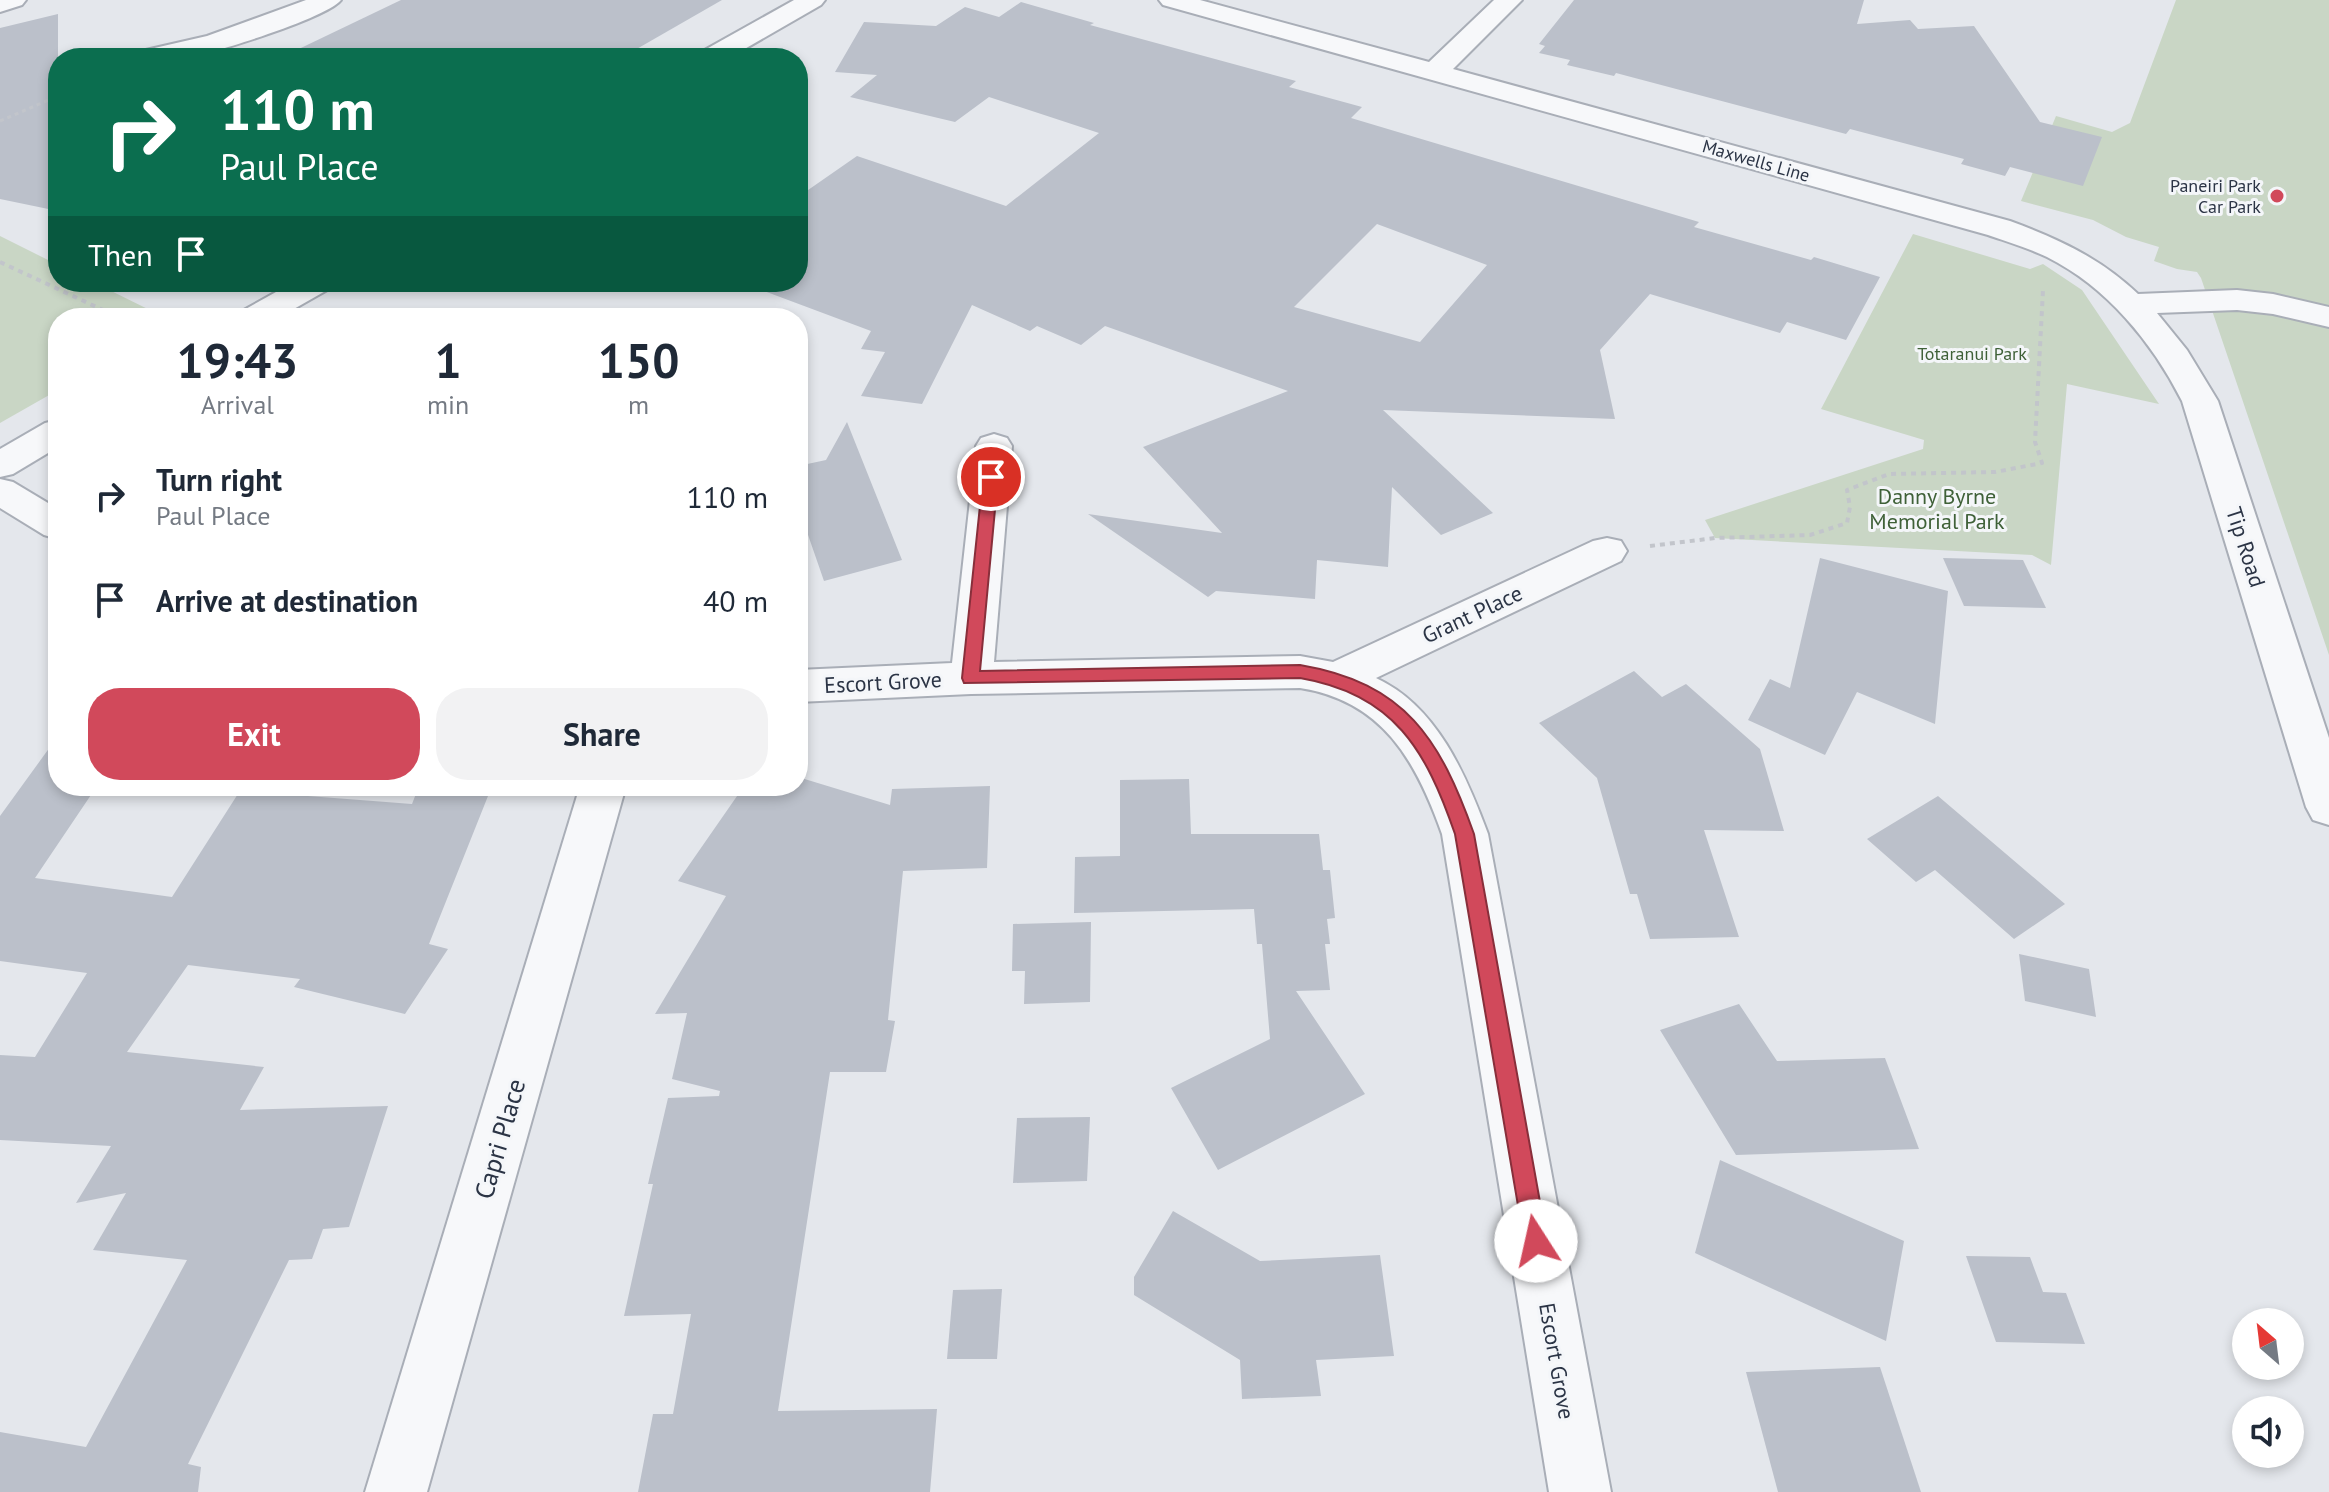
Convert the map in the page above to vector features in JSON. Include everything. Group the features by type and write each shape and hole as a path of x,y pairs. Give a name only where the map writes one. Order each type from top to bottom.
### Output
{"street":[{"path":"0,4 13,0"},
{"path":"200,48 238,37 328,0"},
{"path":"728,48 812,0"},
{"name":"Maxwells Line","path":"1172,0 1999,228 2062,252 2099,277 2130,304"},
{"path":"1435,71 1509,0"},
{"path":"272,308 300,292"},
{"path":"2130,304 2237,300 2273,304 2329,317"},
{"name":"Tip Road","path":"2130,304 2185,370 2200,401 2329,807"},
{"path":"0,465 48,437"},
{"path":"971,678 994,446"},
{"path":"0,491 48,520"},
{"name":"Grant Place","path":"1337,678 1607,551"},
{"name":"Escort Grove","path":"808,686 971,678 1300,672 1337,678 1377,697 1414,733 1445,779 1465,834 1580,1492"},
{"name":"Capri Place","path":"396,1492 600,796"}],"path":[{"path":"0,121 48,100"},
{"path":"0,262 48,284"},
{"path":"1607,551 1715,538 1810,535 1847,523 1850,507 1847,490 1879,477 1935,471 1995,472 2042,463 2035,442 2044,275"},
{"path":"64,292 99,308"}],"green space":[{"path":"2176,0 2329,0 2329,655 2197,272 2154,261 2159,247 2126,237 2093,220 2021,201 2056,116 2112,132 2130,123"},
{"name":"Totaranui Park","path":"1913,234 2030,269 2043,264 2082,290 2159,404 2067,384 2051,565 2032,555 1715,538 1705,520 1923,449 1924,440 1821,409"},
{"path":"0,236 48,260 48,292 113,292 146,308 48,308 48,396 0,423"}],"building":[{"path":"401,0 722,0 638,48 301,48"},
{"path":"1574,0 1864,0 1857,24 1910,20 1918,29 1974,26 2040,122 2102,137 2083,186 2010,167 2005,176 1961,164 1964,159 1850,129 1846,134 1616,73 1614,76 1567,65 1570,60 1539,53 1545,46 1539,44"},
{"path":"1021,2 1094,23 1090,25 1296,81 1289,87 1362,107 1351,118 1699,222 1694,227 1880,277 1846,340 1787,322 1780,333 1650,294 1600,350 1615,419 1383,410 1493,513 1441,535 1392,487 1388,567 1317,560 1315,599 1216,591 1208,597 1088,514 1222,533 1143,447 1288,391 1105,326 1081,345 1037,326 1030,331 972,305 922,404 861,396 885,352 861,349 871,331 767,292 808,292 808,190 857,156 1006,206 1099,133 989,97 955,122 850,97 877,75 835,72 864,22 936,26 965,7 999,17","holes":["1377,224 1487,265 1420,342 1294,307"]},
{"path":"58,14 58,48 48,48 48,209 0,199 0,28"},
{"path":"847,422 902,560 824,581 808,535 808,464 826,460"},
{"path":"1820,558 1948,591 1935,724 1857,692 1825,755 1748,720 1770,679 1790,688"},
{"path":"1943,558 2023,560 2046,608 1964,606"},
{"path":"1634,671 1662,697 1686,684 1760,749 1784,831 1704,830 1739,937 1650,939 1637,894 1630,894 1597,778 1539,723"},
{"path":"48,750 48,796 90,796 35,878 172,897 237,796 308,796 412,804 415,796 488,796 429,944 448,949 405,1014 294,987 300,979 188,965 127,1052 264,1067 240,1110 388,1106 349,1227 323,1229 312,1259 289,1260 188,1464 201,1467 198,1492 0,1492 0,1432 86,1447 187,1260 93,1250 126,1193 76,1203 111,1146 0,1140 0,1055 35,1057 87,973 0,961 0,816"},
{"path":"1189,779 1191,834 1319,834 1323,870 1330,870 1335,918 1327,919 1330,944 1325,944 1330,990 1296,991 1365,1094 1218,1170 1171,1088 1270,1039 1262,944 1257,944 1254,909 1074,913 1075,857 1120,856 1120,780"},
{"path":"808,780 890,805 892,789 990,786 987,868 903,871 888,1020 895,1021 886,1072 830,1072 778,1411 937,1409 930,1492 638,1492 653,1414 673,1414 691,1314 624,1316 653,1184 648,1184 668,1098 719,1096 720,1091 672,1079 687,1013 655,1014 726,896 678,881 737,796 808,796"},
{"path":"1938,796 2065,904 2014,939 1935,870 1916,882 1867,839"},
{"path":"1091,922 1090,1002 1024,1004 1025,971 1012,971 1013,924"},
{"path":"2019,954 2089,969 2096,1017 2025,1001"},
{"path":"1739,1004 1777,1061 1885,1058 1919,1149 1736,1155 1660,1030"},
{"path":"1090,1117 1087,1181 1013,1183 1017,1118"},
{"path":"1720,1160 1904,1241 1886,1341 1695,1253"},
{"path":"1173,1211 1260,1261 1380,1255 1394,1356 1316,1360 1321,1396 1242,1399 1240,1360 1134,1295 1134,1277"},
{"path":"1966,1256 2030,1257 2043,1292 2066,1293 2085,1344 1996,1342"},
{"path":"1002,1289 997,1359 947,1359 953,1290"},
{"path":"1880,1367 1921,1492 1778,1492 1746,1372"}],"place":[{"name":"Paneiri Park Car Park","path":"2277,196"}],"route":[{"path":"991,477 971,678 1300,672 1337,678 1377,697 1414,733 1445,779 1465,834 1536,1241"}],"park label":[{"name":"Danny Byrne Memorial Park","path":"1937,508"}]}
